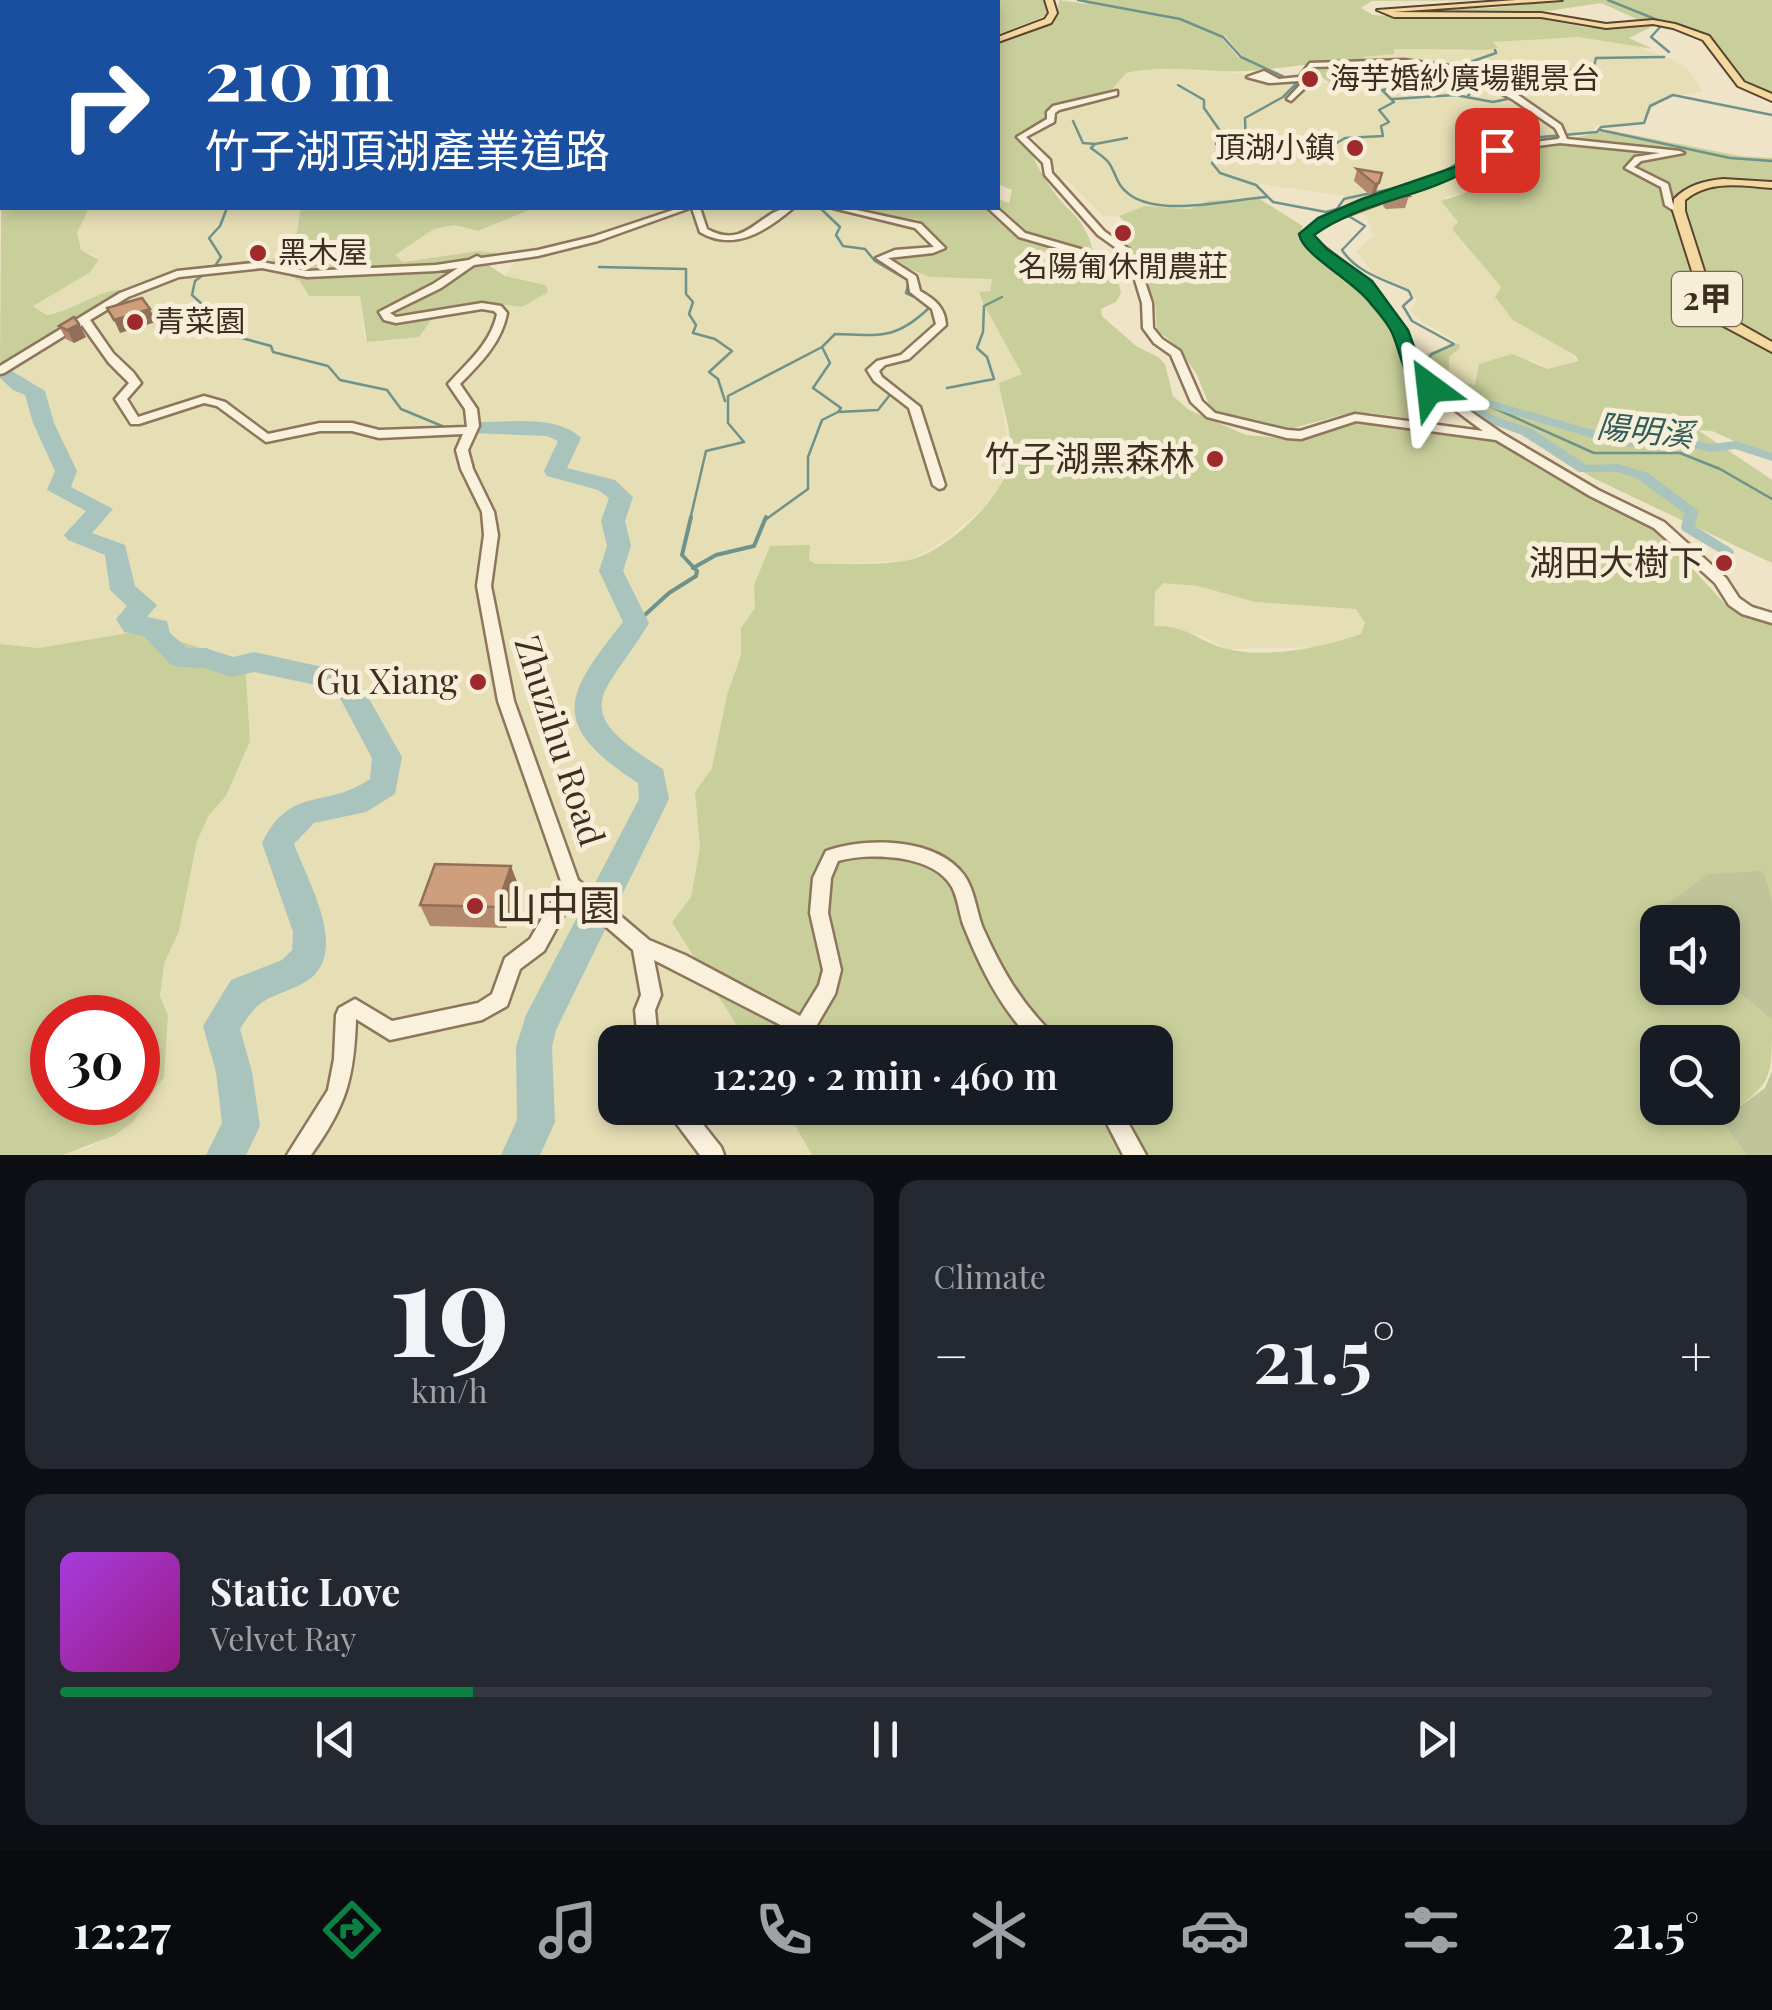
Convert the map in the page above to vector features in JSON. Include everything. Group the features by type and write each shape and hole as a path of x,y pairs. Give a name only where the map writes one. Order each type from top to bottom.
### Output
{"main road":[{"path":"1000,39 1048,20 1053,13 1049,0"},
{"path":"1383,0 1499,5"},
{"path":"1558,0 1381,10 1407,16 1540,15 1606,26 1652,22 1676,26 1706,38 1741,84 1772,98"},
{"path":"1679,211 1680,199 1694,188 1718,183 1772,185"},
{"name":"2甲","path":"1679,211 1709,306 1729,323 1772,348"}],"street":[{"path":"1296,80 1310,65 1346,62 1404,62 1462,69 1515,97 1562,138"},
{"path":"1276,80 1296,80 1304,85 1291,99"},
{"path":"1114,94 1056,108 1051,112 1052,120 1021,137 1048,162 1048,172 1101,233 1124,249 1126,269"},
{"path":"1679,211 1669,206 1665,186 1629,168 1638,160 1680,153 1562,138 1525,148 1486,150 1470,158 1460,170 1316,226 1307,234 1307,240 1366,284 1400,330 1416,376 1499,437 1594,494 1659,525 1720,581 1724,594 1732,601 1772,618"},
{"name":"Zhuzihu Road","path":"0,372 147,283 209,269 262,265 306,274 436,268 538,253 595,239 680,210"},
{"path":"697,210 704,230 723,239 762,229 786,210"},
{"path":"846,210 918,226 940,248 928,253 892,253 881,258 914,278 914,292 933,302 942,320 906,356 873,370 914,407 939,484"},
{"path":"994,210 1022,235 1126,269 1139,278 1147,303 1148,328 1158,342 1176,354 1197,402 1211,415 1286,434 1300,435 1355,417 1499,437"},
{"name":"Zhuzihu Road","path":"477,260 437,286 384,312 396,320 482,306 497,308 502,313 500,325 454,384 471,409 472,430 462,450 466,469 488,512 491,535 484,586 490,633 506,701 571,885 642,946 678,960 798,1025"},
{"path":"82,320 98,332 116,365 129,370 135,382 121,399 135,422 204,399 221,404 266,438 320,427 352,427 379,434 472,430"},
{"name":"Zhuzihu Road","path":"806,1025 828,988 832,970 820,913 822,878 832,856 852,848 926,859 958,879 1004,995 1031,1025"},
{"path":"298,1155 326,1118 344,1077 346,1016 356,1008 390,1031 482,1011 500,1000 512,964 536,945 571,885"},
{"path":"642,946 651,995 645,1010 646,1025"},
{"path":"690,1125 713,1155"},
{"path":"1118,1125 1135,1155"}],"shaded area":[{"path":"1578,37 1638,47 1674,60 1688,69 1703,91 1662,98 1640,123 1632,125 1597,125 1593,131 1580,131 1578,135 1461,143 1454,149 1453,155 1470,184 1465,193 1445,197 1458,222 1452,229 1501,287 1578,362 1548,369 1531,359 1476,385 1449,379 1449,357 1460,348 1459,343 1422,322 1409,310 1417,301 1411,290 1373,273 1356,251 1373,236 1367,216 1343,210 1345,196 1260,184 1257,187 1266,197 1208,201 1190,209 1145,206 1119,216 1103,216 1067,180 1058,179 1055,168 1033,137 1057,119 1058,113 1094,100 1126,73 1148,68 1242,73 1251,81 1330,83 1389,72 1361,56 1394,49 1462,51 1513,38"},
{"path":"88,210 301,210 297,231 272,260 280,271 300,281 309,296 360,296 365,340 451,305 483,302 522,307 546,285 505,276 515,262 497,253 478,251 403,262 394,255 434,229 454,225 472,230 487,228 529,210 856,210 917,219 950,250 929,256 930,277 992,279 990,291 980,293 983,303 1022,374 999,383 1010,459 999,487 986,505 946,540 908,561 816,564 770,546 754,585 755,608 741,628 741,655 727,695 712,768 695,792 700,847 691,897 672,922 736,1025 598,1025 598,1125 795,1125 812,1155 63,1155 90,1147 128,1125 160,1125 160,1083 164,1077 168,1015 160,996 164,964 179,931 197,841 209,815 226,796 250,741 246,674 215,650 187,646 146,630 38,648 0,644 0,365 119,292 100,295 76,308 48,315 33,305 98,257 81,250 76,233"},
{"path":"1163,582 1198,586 1255,602 1357,609 1365,623 1361,634 1324,647 1227,649 1202,636 1154,626 1155,592"}],"green space":[{"path":"1000,0 1046,0 1049,14 1000,35"},
{"path":"1059,0 1087,4 1082,0 1521,0 1372,1 1361,8 1373,15 1418,18 1531,17 1589,28 1653,26 1629,38 1653,49 1578,37 1493,42 1498,48 1485,50 1394,49 1394,54 1363,57 1391,72 1330,83 1304,65 1269,69 1243,57 1225,36 1182,19 1100,3 1179,20 1221,37 1238,57 1264,69 1160,69 1126,73 1107,95 1049,109 1047,117 1017,138 1031,153 1053,191 1082,224 1096,266 1117,276 1121,293 1116,302 1101,309 1102,316 1136,346 1165,364 1173,396 1189,410 1246,435 1303,440 1337,426 1364,422 1500,443 1593,497 1653,526 1726,605 1772,624 1772,900 1764,871 1678,905 1640,905 1640,1005 1740,1005 1740,993 1772,1020 1766,1080 1740,1105 1740,1025 1640,1025 1640,1125 1725,1125 1746,1155 812,1155 795,1125 1173,1125 1173,1025 736,1025 672,922 691,897 700,847 695,792 712,768 727,695 741,655 741,628 755,608 754,585 770,546 810,545 809,560 816,564 909,560 939,547 971,521 1006,475 1010,441 999,383 1022,374 979,292 990,291 992,279 930,277 890,261 889,256 893,255 929,256 949,249 917,219 856,210 1000,210 1000,200 1009,203 1012,190 1000,185 1000,40 1056,18","holes":["1163,583 1198,586 1255,602 1356,609 1365,623 1361,634 1330,643 1260,653 1228,649 1176,628 1154,626 1155,592"]},
{"path":"1565,0 1772,0 1772,96 1739,78 1705,34 1674,22 1639,20 1601,3 1528,14 1389,9 1492,8"},
{"path":"1608,130 1740,156 1772,158 1772,458 1712,431 1698,430 1772,480 1772,563 1593,478 1444,388 1428,377 1419,363 1425,354 1459,343 1460,348 1449,357 1449,379 1475,385 1479,364 1512,354 1548,369 1578,361 1576,356 1513,320 1495,297 1501,287 1452,229 1458,222 1441,201 1465,193 1470,184 1465,170 1487,152 1529,149"},
{"path":"1258,198 1303,226 1298,238 1358,284 1384,320 1411,376 1453,414 1443,410 1433,422 1371,413 1345,414 1290,429 1220,415 1210,407 1197,375 1179,348 1157,330 1155,302 1143,276 1131,262 1124,221 1119,216 1145,206 1190,209 1208,201"},
{"path":"1,210 88,210 77,233 81,250 99,260 89,273 33,306 47,315 121,290 0,365"},
{"path":"301,210 529,210 478,231 454,225 434,229 395,255 403,262 478,251 497,253 485,263 505,276 546,285 548,292 522,307 483,302 445,308 437,312 419,337 367,342 360,296 309,296 300,281 280,271 272,260 297,231"},
{"path":"146,630 237,660 246,674 250,741 226,796 209,815 197,841 179,931 164,964 160,996 30,995 30,1125 129,1125 115,1135 63,1155 0,1155 0,644 38,648"},
{"path":"1764,871 1772,900 1772,1020 1740,993 1740,905 1665,905 1709,874"},
{"path":"160,996 168,1015 164,1077 160,1083"},
{"path":"1772,1071 1772,1155 1746,1155 1725,1125 1740,1125 1740,1106 1765,1088"}],"building":[{"path":"1357,169 1382,173 1379,183 1375,184"},
{"path":"1401,189 1409,196 1386,194"},
{"path":"142,298 150,309 114,320 107,308"},
{"path":"74,317 79,324 67,330 59,326"},
{"path":"435,864 511,866 497,907 420,905"}],"waterway":[{"path":"1078,0 1180,19 1223,37 1241,57 1297,83 1283,97 1245,118 1246,149 1232,155"},
{"path":"1608,0 1660,21"},
{"path":"1661,26 1651,37 1669,52"},
{"path":"1456,67 1496,53 1495,50"},
{"path":"1494,85 1594,66 1596,58 1664,57"},
{"path":"1247,149 1285,155 1335,144 1345,138 1383,136 1381,126 1389,122 1379,110 1394,102 1382,90 1408,86 1415,80 1381,63"},
{"path":"1416,80 1427,80 1439,73 1432,69 1440,68"},
{"path":"1178,85 1204,100 1204,108 1223,135 1216,144 1232,155"},
{"path":"1468,96 1474,89 1489,86"},
{"path":"1393,99 1455,95 1493,102 1512,98"},
{"name":"陽明溪","path":"1337,209 1344,199 1405,185 1448,169 1461,161 1457,152 1461,144 1597,132 1601,127 1644,123 1650,106 1673,95 1772,115"},
{"path":"1073,121 1083,143 1095,144"},
{"path":"1600,130 1730,158 1772,161"},
{"path":"1095,144 1127,138"},
{"path":"1095,144 1091,148 1107,161 1122,187 1143,202 1177,206 1267,197"},
{"path":"1232,155 1212,163 1220,173 1256,185 1273,202 1326,212 1337,209"},
{"name":"陽明溪","path":"1337,209 1365,226 1342,250 1348,258 1372,275 1409,291 1412,298 1403,306 1412,321 1454,344 1432,354 1425,362 1436,382 1594,453 1680,453 1720,469 1772,499"},
{"path":"215,266 221,257 209,238 220,226 226,210"},
{"path":"822,210 840,227 836,235 843,246 865,249 875,261 909,281 906,293 919,299"},
{"path":"599,267 686,269 686,294 693,302 689,314 696,325 693,333 715,339 732,351 709,372 718,379 725,401"},
{"path":"206,273 195,281 192,295 224,324 227,334 271,346 273,352 328,366 340,380 387,390 401,409 447,428"},
{"path":"947,388 994,379 987,357 977,348 983,332 984,306 1002,297"},
{"path":"822,347 835,334 895,331 917,319 929,308 927,304"},
{"path":"690,520 706,451 744,442 728,423 728,396 822,347"},
{"path":"822,347 830,363 813,388 841,408 838,412"},
{"path":"7,374 20,386 35,391 43,423 66,471 58,490 101,509 76,535 116,551 123,590 144,605 129,619 133,626 158,627 157,636 180,657 206,658 232,667 254,662 345,681 365,724 387,757 384,785 355,803 304,814 278,843 310,932 309,956 294,971 243,992 221,1026 234,1072 241,1126 225,1155"},
{"path":"838,412 878,410 889,396"},
{"path":"1465,397 1616,441 1638,443 1655,437 1712,448 1736,445 1772,457"},
{"path":"1462,399 1485,417 1527,432 1584,469 1618,468 1654,482 1691,512 1688,528 1727,552"},
{"path":"765,520 808,489 808,457 822,420 838,412"},
{"path":"480,428 550,430 570,438 555,471 599,482 621,497 613,521 619,546 611,571 636,623 600,671 587,702 595,728 605,740 652,777 654,799 539,1027 534,1047 536,1122 520,1155"},
{"path":"691,517 682,555 694,568"},
{"path":"694,568 716,555 754,546 766,517"},
{"path":"636,623 669,593 696,576 694,568"}],"place":[{"name":"海芋婚紗廣場觀景台","path":"1310,79"},
{"name":"頂湖小鎮","path":"1355,148"},
{"name":"名陽匍休閒農莊","path":"1123,233"},
{"name":"黑木屋","path":"258,253"},
{"name":"青菜園","path":"135,322"},
{"name":"竹子湖黑森林","path":"1215,459"},
{"name":"湖田大樹下","path":"1724,563"},
{"name":"Gu Xiang","path":"478,682"},
{"name":"山中園","path":"475,906"}],"route":[{"path":"1430,388 1416,376 1400,330 1366,284 1307,240 1307,234 1324,221 1460,170 1476,154 1497,150"}]}
